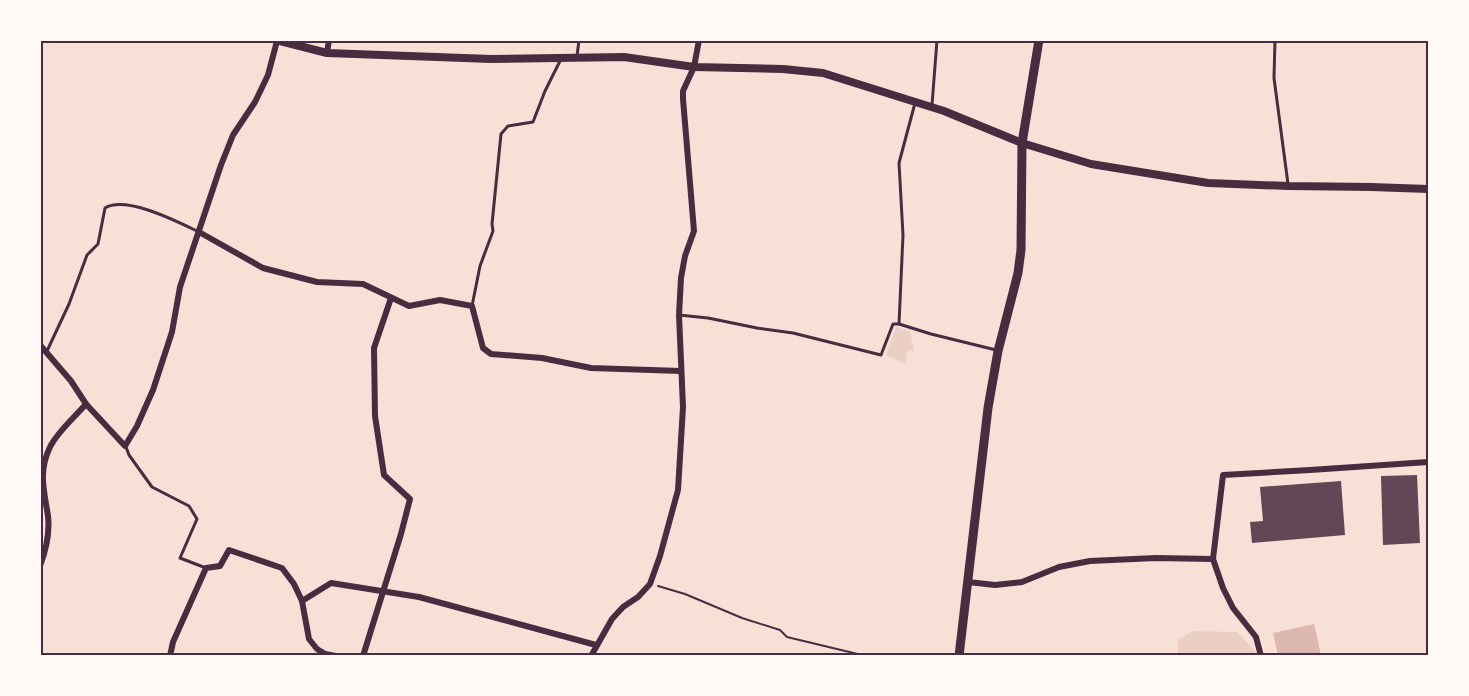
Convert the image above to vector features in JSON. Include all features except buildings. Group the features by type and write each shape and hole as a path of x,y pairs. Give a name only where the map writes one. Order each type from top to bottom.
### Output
{"main road":[{"path":"959,656 988,408 998,351 1018,273 1021,250 1022,144 1039,40"}],"street":[{"path":"327,53 329,40"},
{"path":"591,656 612,619 623,607 639,597 650,584 678,490 683,407 679,315 681,278 685,256 694,231 682,99 683,91 694,67 699,40"},
{"path":"40,345 71,381 86,404 125,446 153,390 172,332 180,287 220,165 233,135 255,102 268,75 277,41 327,53 491,59 624,57 694,67 783,69 823,73 944,111 1022,144 1091,164 1208,183 1428,189"},
{"path":"199,232 263,268 317,282 363,284 409,306 440,300 472,306 483,348 491,354 542,358 591,368 681,371"},
{"path":"363,656 410,499 384,475 375,416 374,348 391,298"},
{"path":"40,566 48,537 43,467 57,436 86,404"},
{"path":"1261,656 1256,637 1233,608 1213,559 1223,475 1428,462"},
{"path":"170,656 173,642 206,568 220,566 229,550 282,568 294,584 302,601 309,639 316,649 336,656"},
{"path":"968,582 995,585 1022,582 1059,567 1090,561 1156,558 1213,559"},
{"path":"302,601 331,583 419,597 596,645"}],"lane":[{"path":"577,58 579,40"},
{"path":"932,107 937,40"},
{"path":"1275,40 1275,78 1288,186"},
{"path":"472,306 480,266 493,231 501,134 508,126 533,122 561,58"},
{"path":"899,324 903,235 899,163 915,102"},
{"path":"47,351 69,304 87,255 98,244 105,208 111,204 132,206 166,216 199,232"},
{"path":"679,315 794,333 882,355 893,324 998,351"},
{"path":"125,446 152,488 189,506 197,519 180,558 206,568"}],"path":[{"path":"650,584 684,594 742,618 780,630 787,637 866,656"}],"shaded area":[{"path":"896,327 910,331 914,351 907,351 905,364 886,355"},
{"path":"1314,624 1321,655 1278,655 1273,633"},
{"path":"1192,631 1237,632 1257,655 1178,655 1178,640"}]}
